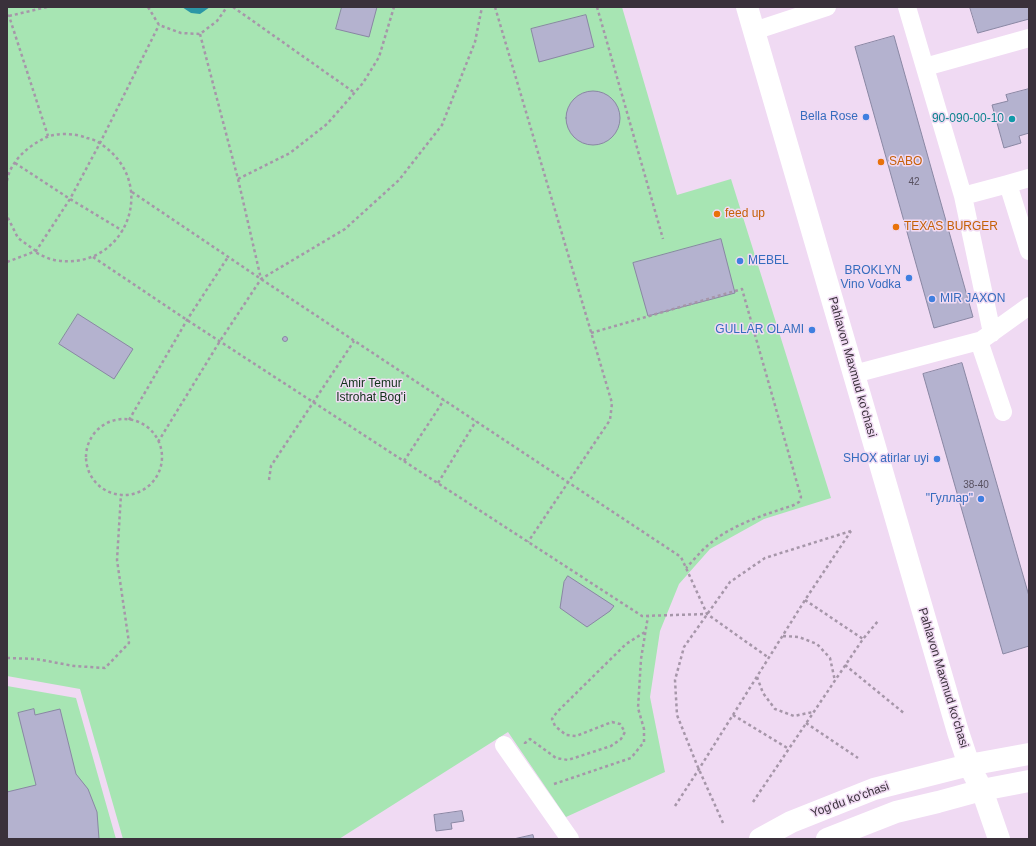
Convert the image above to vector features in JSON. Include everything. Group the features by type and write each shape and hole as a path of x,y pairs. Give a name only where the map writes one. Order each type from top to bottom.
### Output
{"main road":[{"name":"Pahlavon Maxmud ko'chasi","path":"747,7 950,704 980,763 982,790 999,839"},
{"name":"Yog'du ko'chasi","path":"760,839 791,822 874,788 980,763 1029,754"},
{"path":"827,839 896,812 982,790 1029,781"}],"street":[{"path":"754,31 827,7"},
{"path":"907,7 962,196 986,337 1003,412"},
{"path":"925,67 1029,38"},
{"path":"962,196 1029,178"},
{"path":"1008,184 1029,251"},
{"path":"854,374 986,337 1029,306"},
{"path":"504,745 570,839"}],"path":[{"path":"47,7 8,16 48,136"},
{"path":"148,7 159,25 182,33 200,34 217,21 227,7"},
{"path":"233,7 354,93"},
{"path":"238,179 290,153 327,124 363,83 379,58 394,7"},
{"path":"158,442 220,341 261,279 344,229 398,180 442,125 475,42 482,7"},
{"path":"495,7 612,403 610,420 528,542"},
{"path":"597,7 664,239"},
{"path":"7,262 36,251 70,199 159,25"},
{"path":"200,34 238,179 261,279"},
{"path":"7,181 8,175 20,156 37,142 48,136 79,135 100,142 116,155 127,172 132,192 131,212 123,231 110,246 93,257 74,262 53,260 35,252 36,251 18,238 7,214"},
{"path":"16,163 70,199 123,231"},
{"path":"132,192 681,558 707,614 769,658"},
{"path":"93,257 187,320 642,616 707,614"},
{"path":"129,420 187,320 228,257"},
{"path":"591,334 742,289 801,497 799,502 794,505 731,529 708,545 686,568"},
{"path":"269,480 271,466 354,341"},
{"path":"404,461 444,400"},
{"path":"122,419 134,420 144,425 154,434 158,442 162,459 159,472 151,483 141,491 121,494 103,489 94,481 88,470 85,459 87,447 92,436 100,427 110,421 122,419"},
{"path":"438,483 476,422"},
{"path":"7,658 36,659 74,666 105,668 129,643 117,560 121,494"},
{"path":"675,806 699,769 783,636 805,600 851,531 765,558 730,582 684,647 675,680 677,715 699,769 723,823"},
{"path":"805,600 863,639"},
{"path":"552,785 631,758 644,742 644,729 638,708 640,659 648,616"},
{"path":"753,802 845,665 863,639 878,621"},
{"path":"524,749 525,742 530,739 556,758 568,760 611,746 621,740 625,732 620,724 612,722 576,736 566,735 555,726 552,719 557,712 626,644 645,632"},
{"path":"783,636 799,637 817,644 830,658 835,681"},
{"path":"845,665 906,714"},
{"path":"757,677 763,693 775,709 794,716 814,712"},
{"path":"733,715 789,749"},
{"path":"806,723 858,758"}],"green space":[{"name":"Amir Temur Istrohat Bog'i","path":"7,7 622,7 677,195 731,179 831,498 764,519 710,549 679,584 660,631 650,697 665,772 566,817 508,732 339,839 123,839 80,689 7,676"},
{"path":"7,686 76,698 116,839 7,839"}],"water":[{"path":"182,7 210,7 200,14 191,13"}],"building":[{"path":"342,7 377,7 369,37 336,29"},
{"path":"970,7 1029,7 1029,19 978,33"},
{"path":"586,15 594,47 539,62 531,29"},
{"path":"894,36 973,317 934,328 855,47"},
{"name":"90-090-00-10","path":"1029,89 1029,133 1019,136 1021,143 1004,148 992,105 1008,101 1006,95"},
{"path":"588,91 598,91 608,95 616,103 620,113 620,123 616,133 608,141 598,145 588,145 578,141 570,133 566,123 566,113 570,103 578,95"},
{"path":"721,239 735,293 648,316 633,263"},
{"path":"78,314 133,349 114,379 59,344"},
{"path":"285,336 288,339 285,342 282,339"},
{"path":"962,363 1029,596 1029,646 1003,654 923,374"},
{"path":"568,576 614,606 610,611 587,627 560,608 564,582"},
{"path":"34,709 35,715 60,709 76,774 88,789 97,812 99,839 7,839 7,792 36,785 18,713"},
{"path":"462,811 464,821 451,823 452,829 436,831 434,815"},
{"path":"533,835 534,839 514,839"}],"place":[{"name":"Bella Rose","path":"866,117"},
{"name":"90-090-00-10","path":"1012,119"},
{"name":"SABO","path":"881,162"},
{"name":"feed up","path":"717,214"},
{"name":"TEXAS BURGER","path":"896,227"},
{"name":"MEBEL","path":"740,261"},
{"name":"BROKLYN Vino Vodka","path":"909,278"},
{"name":"MIR JAXON","path":"932,299"},
{"name":"GULLAR OLAMI","path":"812,330"},
{"name":"SHOX atirlar uyi","path":"937,459"},
{"name":"\"Гуллар\"","path":"981,499"}]}
